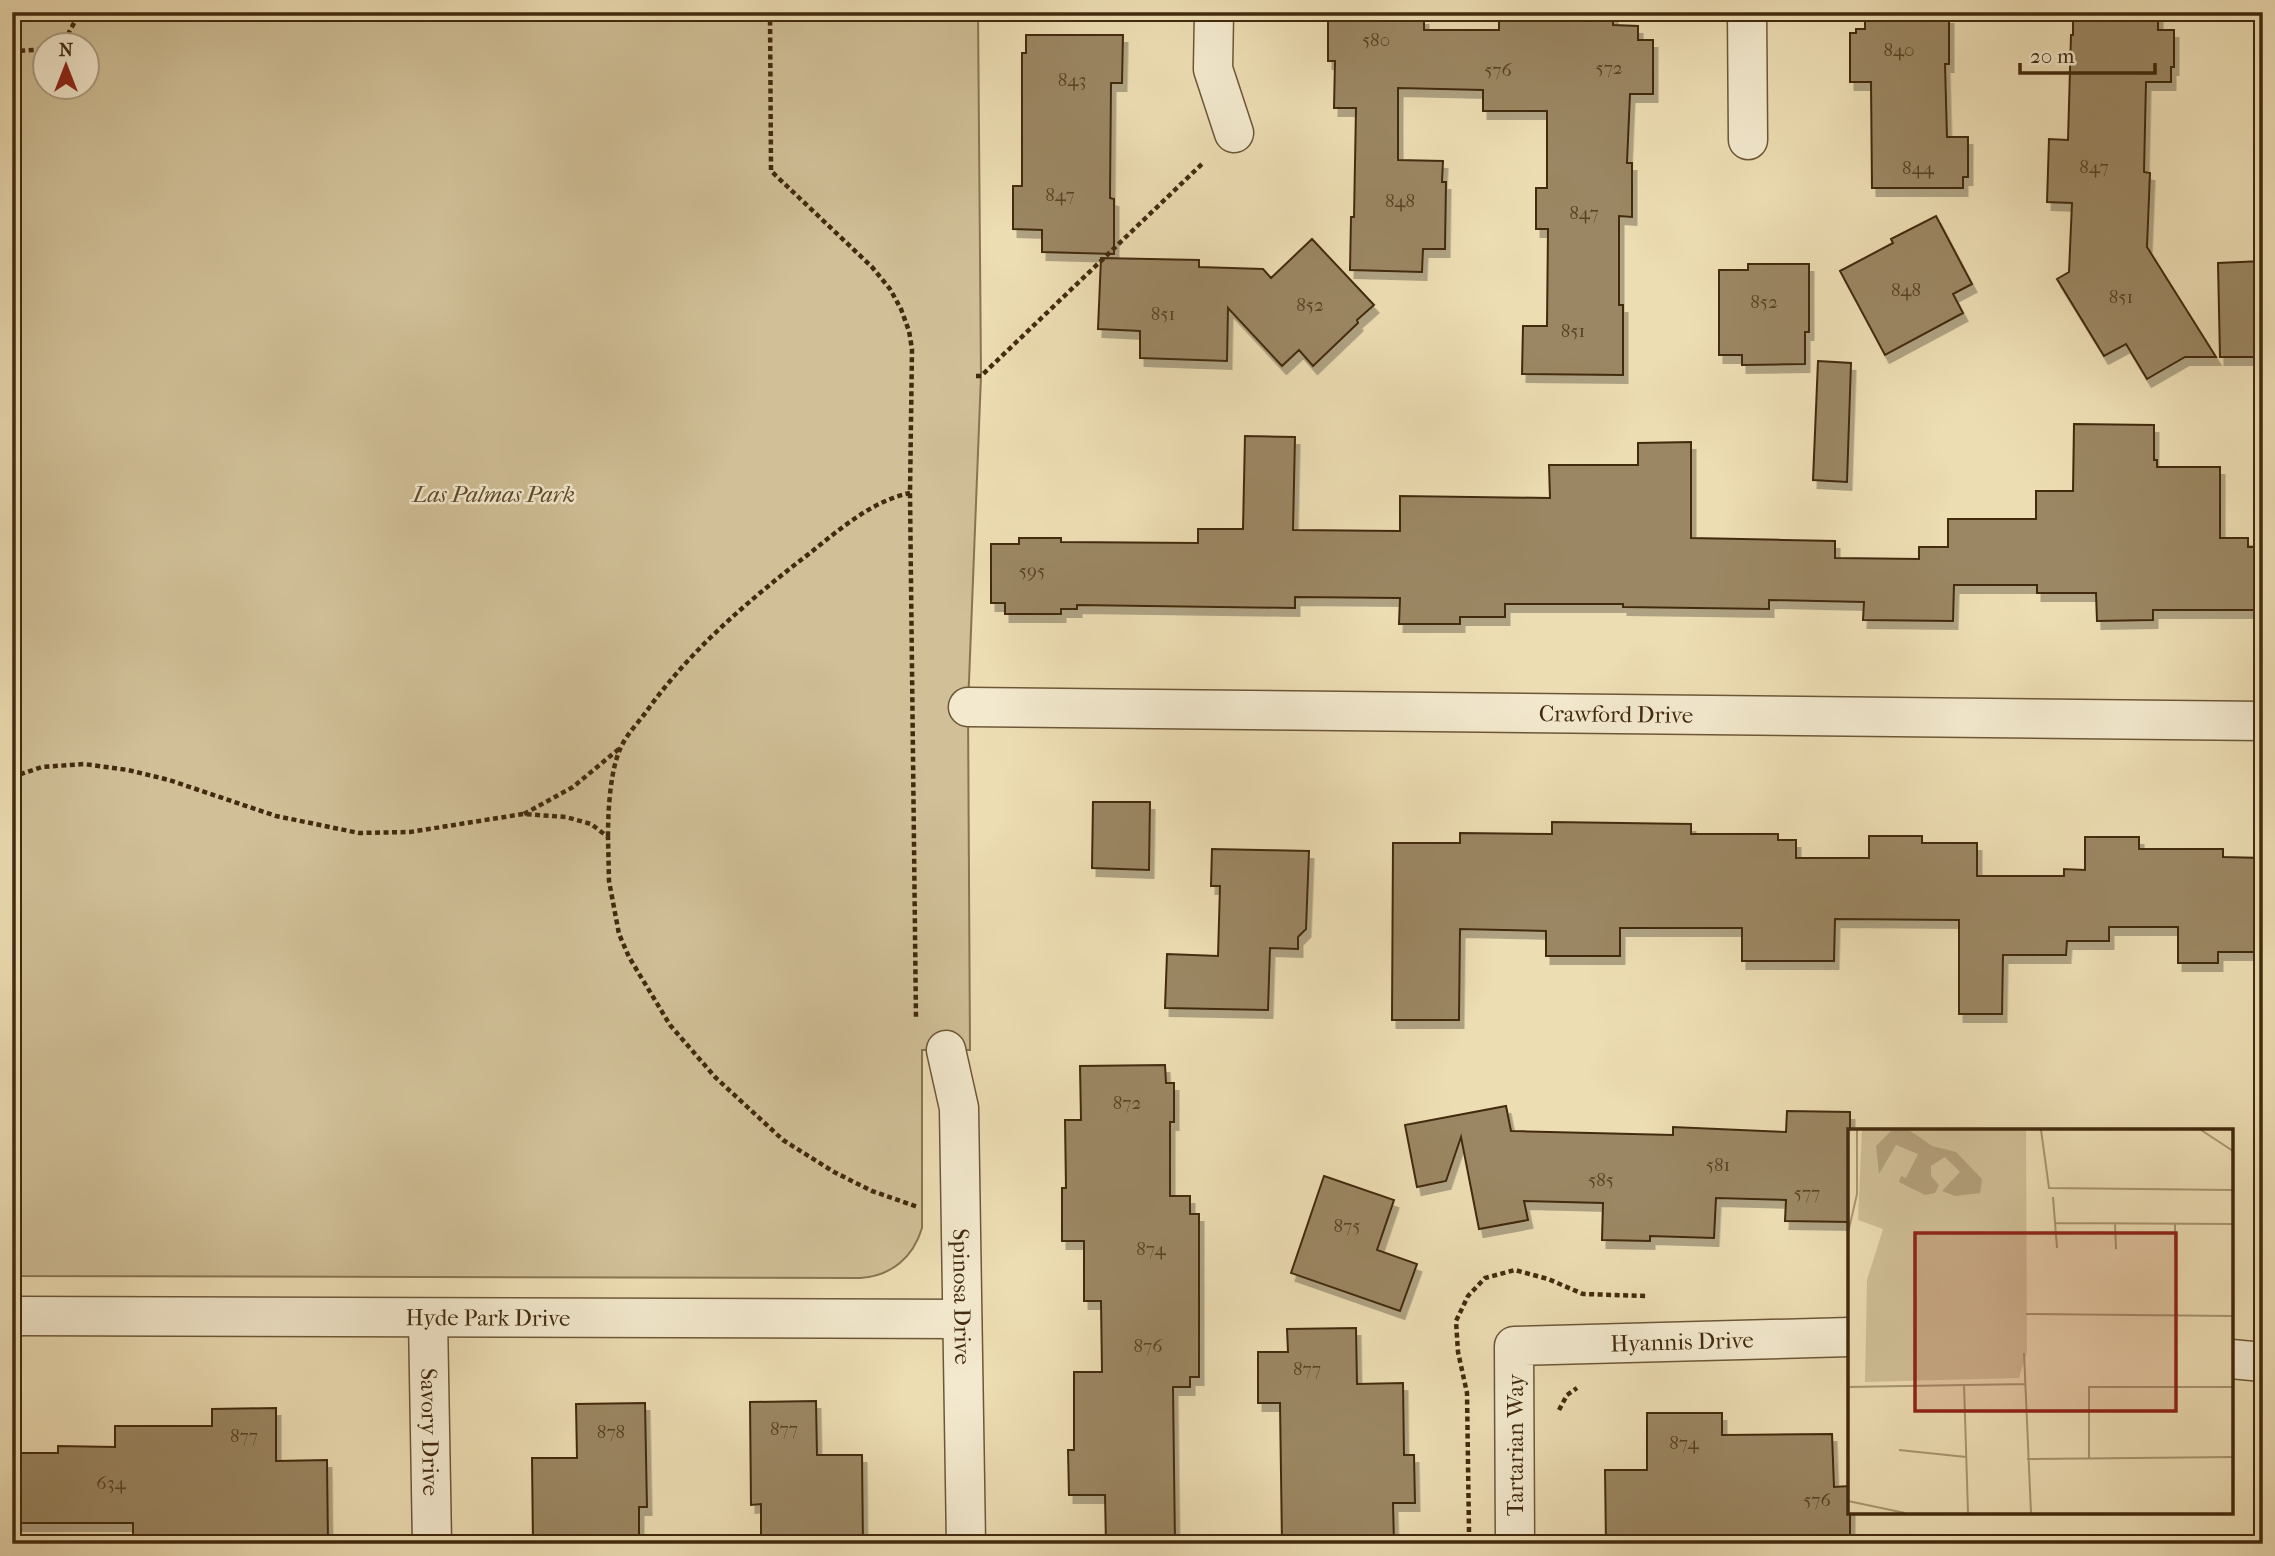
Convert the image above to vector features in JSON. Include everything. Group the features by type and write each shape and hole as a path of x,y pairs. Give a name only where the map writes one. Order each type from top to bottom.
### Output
{"street":[{"path":"1214,12 1213,69 1234,133"},
{"path":"1747,12 1748,140"},
{"name":"Crawford Drive","path":"968,707 2263,721"},
{"name":"Spinosa Drive","path":"931,1040 959,1108 966,1544"},
{"name":"Hyde Park Drive","path":"12,1317 962,1320"},
{"name":"Savory Drive","path":"428,1318 432,1544"},
{"name":"Hyannis Drive","path":"1514,1346 1848,1337"},
{"name":"Tartarian Way","path":"1514,1346 1515,1544"},
{"path":"2233,1359 2263,1362"}],"path":[{"path":"68,32 80,12"},
{"path":"770,12 771,171 877,272 901,309 912,349 910,494 931,1040"},
{"path":"12,49 32,50"},
{"path":"976,376 981,376 1183,182"},
{"path":"523,814 573,788 621,747 667,682 697,649 743,606 828,538 871,508 910,494"},
{"path":"621,747 610,792 609,881 619,934 646,988 677,1034 715,1077 783,1140 806,1156 872,1191 918,1208 918,1194"},
{"path":"12,777 42,767 84,764 128,770 169,780 276,816 359,833 410,832 523,814 566,817 591,824 608,837"},
{"path":"1469,1544 1467,1393 1458,1352 1456,1321 1468,1296 1485,1278 1515,1270 1548,1279 1583,1294 1659,1296"}],"green space":[{"name":"Las Palmas Park","path":"12,12 978,12 981,376 968,707 970,1050 922,1050 922,1228 913,1248 899,1264 881,1274 860,1278 12,1276"}],"building":[{"path":"1328,12 1392,12 1392,17 1424,17 1424,30 1499,30 1499,13 1613,12 1613,25 1638,26 1638,40 1653,40 1653,94 1630,94 1627,163 1632,163 1632,217 1619,216 1619,305 1623,305 1623,375 1522,374 1523,326 1547,326 1548,229 1536,229 1536,188 1547,188 1547,111 1483,111 1483,90 1398,88 1398,160 1443,161 1442,182 1446,182 1445,249 1423,249 1422,272 1350,270 1356,108 1334,108 1335,61 1328,61"},
{"path":"1865,12 1940,12 1940,16 1949,16 1949,64 1945,64 1947,137 1968,137 1968,177 1963,177 1963,188 1872,188 1871,82 1850,82 1850,33 1856,33 1856,29 1865,29"},
{"path":"2098,12 2158,12 2158,30 2174,30 2174,67 2171,67 2171,82 2146,82 2144,172 2150,173 2147,247 2216,357 2185,357 2147,379 2126,344 2104,356 2057,279 2069,272 2072,203 2047,202 2049,139 2068,140 2073,17 2098,17"},
{"path":"1026,35 1123,35 1122,83 1111,83 1110,198 1114,199 1114,254 1042,252 1042,230 1013,229 1013,186 1022,186 1022,53 1026,53"},
{"path":"1936,216 1972,284 1953,294 1963,313 1885,355 1840,271 1893,243 1891,239"},
{"path":"1312,239 1374,305 1313,366 1299,350 1282,366 1228,308 1227,361 1140,358 1140,331 1098,329 1101,258 1199,260 1199,267 1263,269 1271,278"},
{"path":"2263,261 2263,357 2220,357 2218,263"},
{"path":"1748,264 1809,264 1809,332 1805,332 1805,364 1742,365 1742,355 1719,355 1719,270 1748,270"},
{"path":"1818,361 1851,363 1847,482 1813,480"},
{"path":"2074,424 2154,425 2154,460 2157,460 2157,467 2220,467 2220,538 2248,538 2248,547 2263,547 2263,610 2153,610 2153,620 2097,621 2096,593 2037,593 2037,585 1954,585 1953,621 1863,620 1864,602 1769,600 1769,609 1623,607 1623,604 1505,604 1505,617 1460,617 1460,624 1399,624 1400,598 1295,597 1295,608 1077,605 1077,609 1061,609 1061,614 1005,614 1005,603 991,603 991,544 1019,544 1019,538 1061,538 1061,542 1198,543 1198,529 1243,529 1245,436 1295,437 1293,530 1400,531 1400,496 1550,498 1549,465 1638,465 1638,443 1691,442 1691,538 1835,541 1835,558 1919,559 1919,547 1948,547 1948,519 2036,519 2036,491 2073,491"},
{"path":"1093,802 1150,802 1149,870 1092,868"},
{"path":"1552,822 1691,824 1691,834 1778,834 1778,840 1796,840 1796,858 1869,858 1869,836 1922,836 1922,843 1977,843 1977,876 2064,876 2064,869 2085,870 2085,837 2139,837 2139,849 2223,849 2223,857 2263,858 2263,952 2218,952 2218,963 2178,963 2178,927 2109,927 2109,941 2067,941 2066,955 2003,955 2002,1014 1959,1014 1959,920 1835,919 1834,961 1742,961 1742,928 1620,928 1620,956 1546,956 1546,931 1460,929 1459,1020 1392,1020 1393,843 1460,843 1460,833 1552,834"},
{"path":"1212,849 1309,851 1306,929 1298,937 1298,949 1270,948 1268,1010 1165,1008 1167,954 1218,956 1220,886 1211,886"},
{"path":"1165,1065 1166,1083 1174,1083 1174,1122 1170,1122 1170,1196 1190,1196 1190,1214 1199,1214 1199,1377 1190,1377 1190,1387 1173,1387 1175,1544 1106,1544 1105,1495 1069,1495 1068,1450 1074,1450 1074,1372 1102,1372 1101,1301 1084,1301 1084,1241 1062,1241 1062,1188 1066,1188 1065,1120 1081,1120 1080,1066"},
{"path":"1506,1106 1511,1131 1673,1135 1673,1127 1786,1132 1787,1111 1850,1112 1848,1222 1785,1221 1786,1200 1716,1198 1714,1238 1650,1236 1650,1241 1602,1240 1603,1203 1524,1201 1528,1220 1479,1229 1461,1137 1446,1181 1417,1187 1405,1125"},
{"path":"1324,1176 1394,1200 1377,1250 1417,1264 1400,1311 1291,1273"},
{"path":"1356,1328 1357,1384 1403,1383 1404,1455 1414,1455 1415,1503 1393,1503 1394,1544 1282,1544 1280,1403 1258,1403 1258,1352 1288,1352 1287,1329"},
{"path":"816,1401 817,1455 862,1455 863,1544 761,1544 761,1504 751,1505 750,1402"},
{"path":"645,1403 647,1507 639,1507 639,1544 533,1544 532,1458 577,1458 576,1404"},
{"path":"276,1408 276,1461 327,1460 328,1544 133,1544 133,1523 12,1523 12,1453 58,1453 58,1446 115,1447 115,1426 212,1426 212,1409"},
{"path":"1647,1413 1722,1413 1722,1435 1832,1434 1834,1487 1848,1486 1850,1544 1606,1544 1605,1470 1647,1470"}]}
